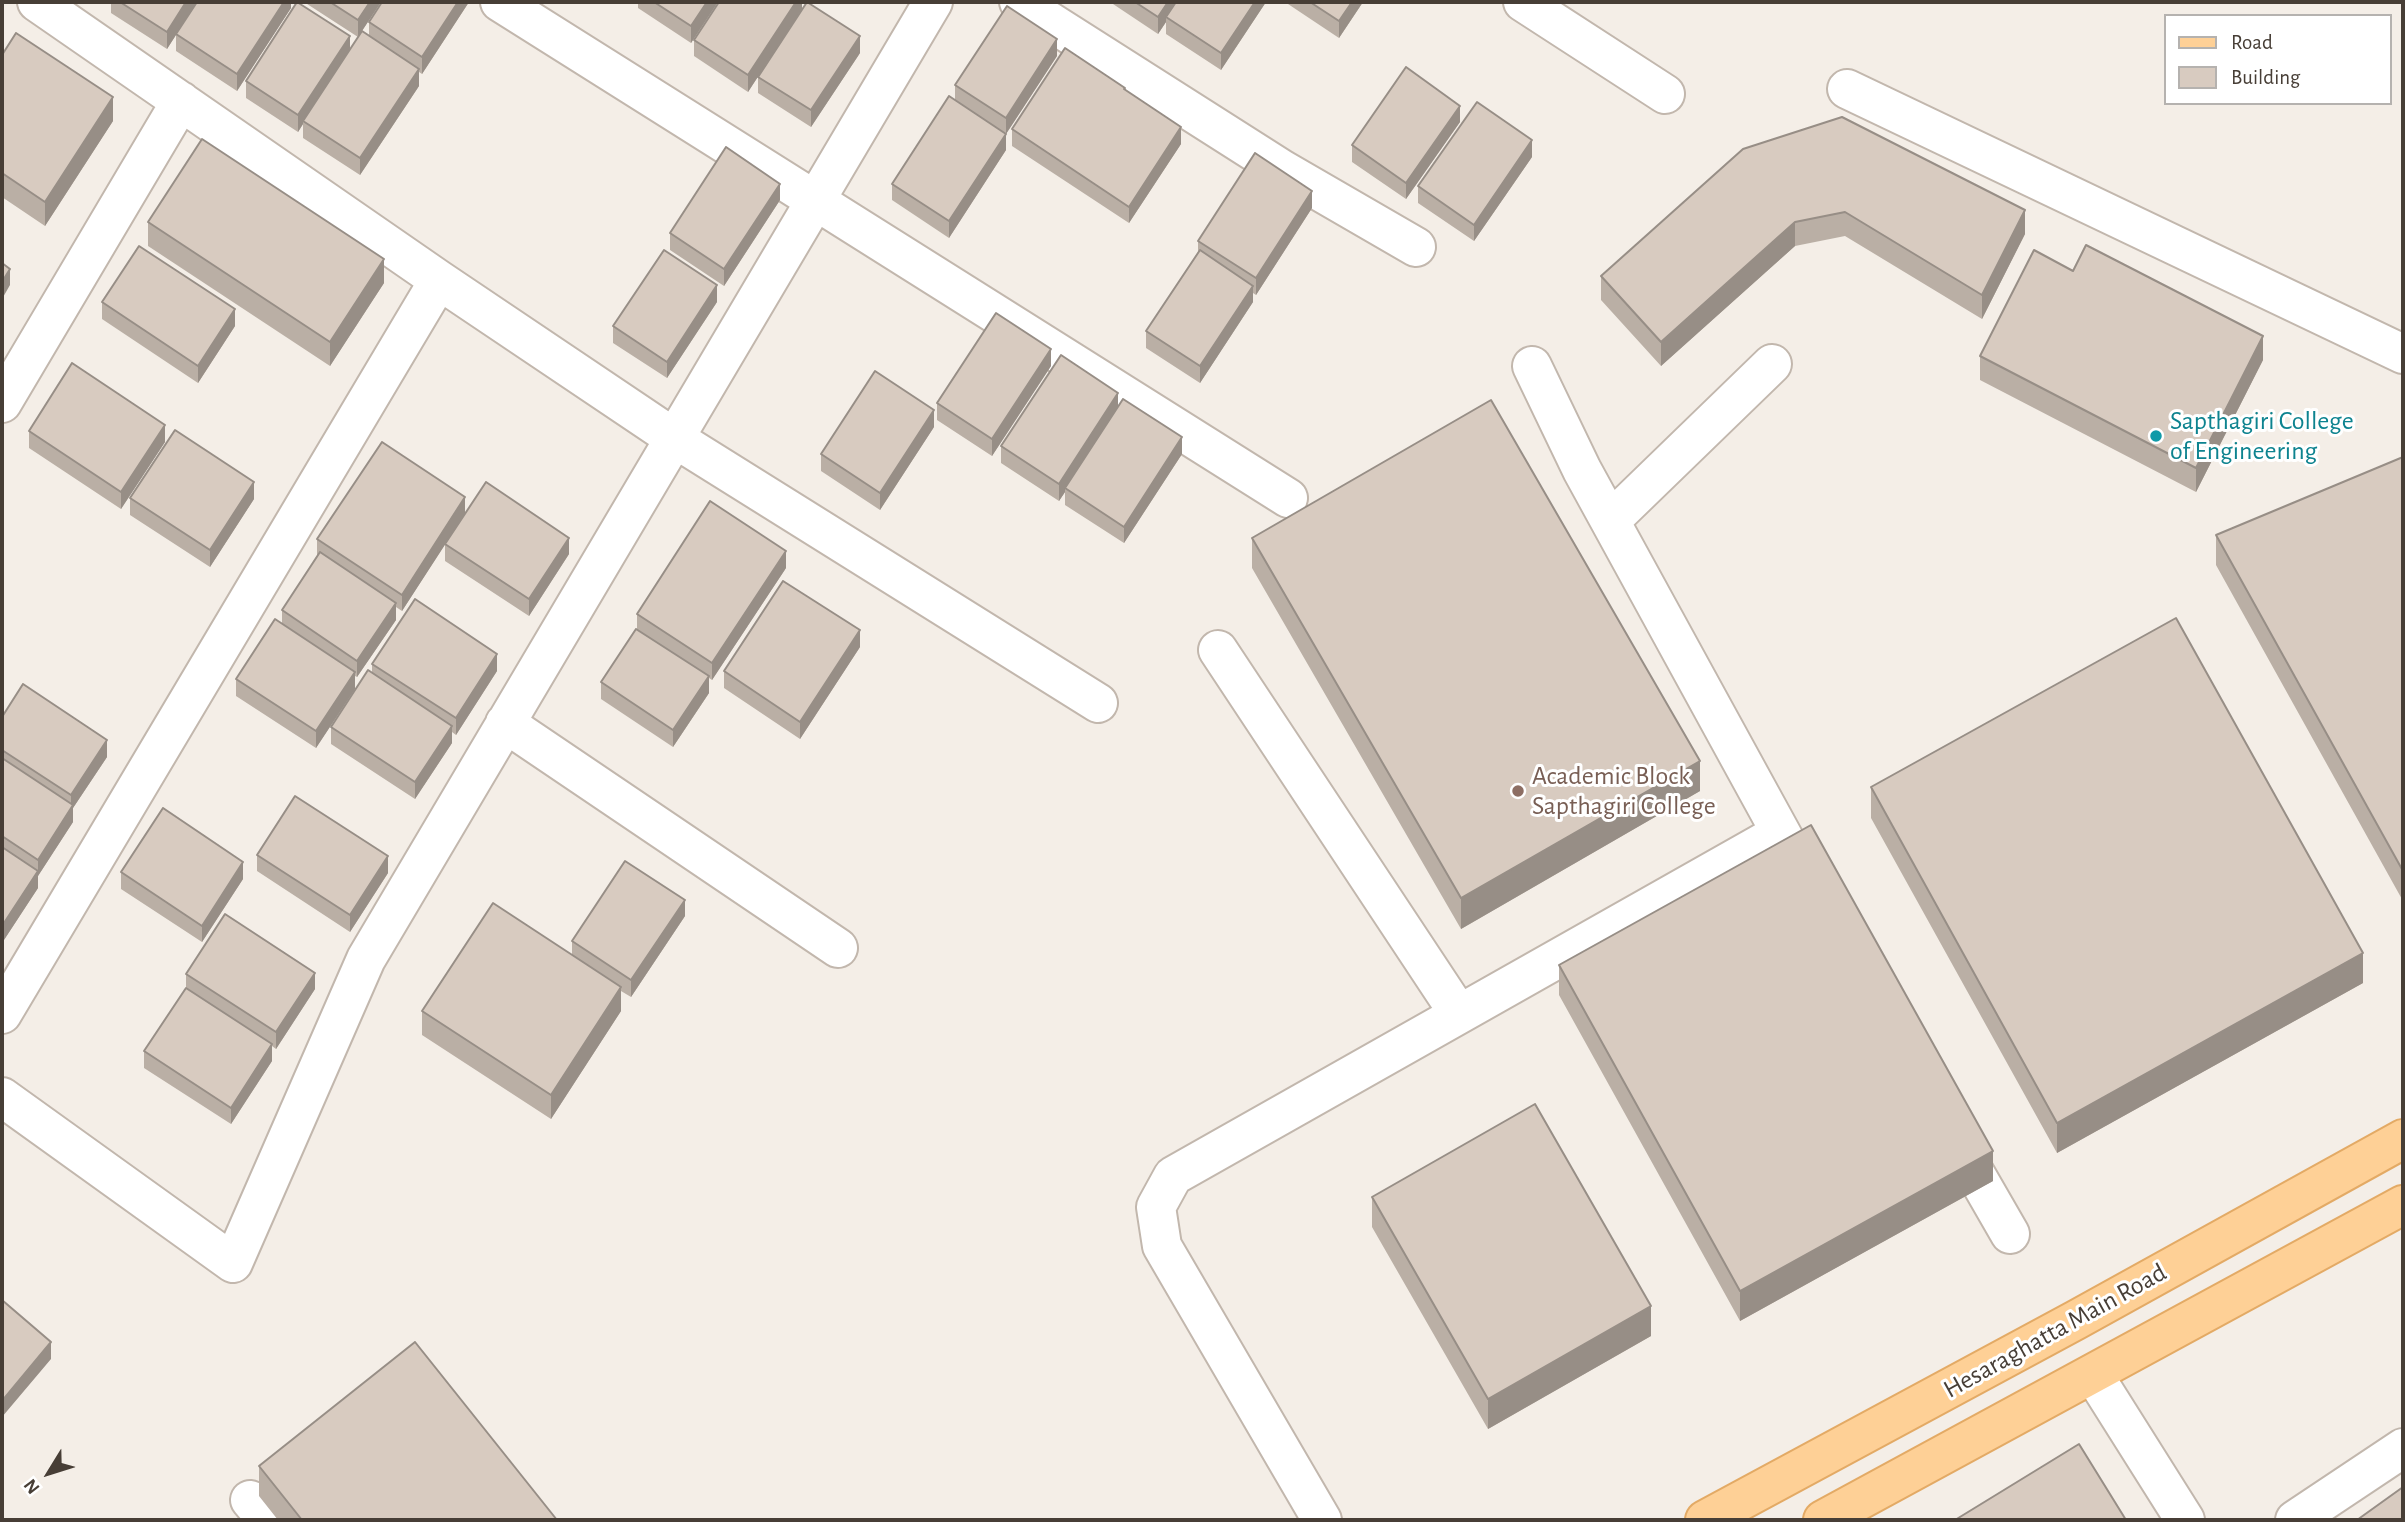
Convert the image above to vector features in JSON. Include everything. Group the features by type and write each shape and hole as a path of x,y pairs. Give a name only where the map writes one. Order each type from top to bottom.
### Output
{"main road":[{"name":"Hesaraghatta Main Road","path":"1705,1520 2076,1320 2403,1139"},
{"name":"Hesaraghatta Main Road","path":"1823,1520 2403,1205"}],"street":[{"path":"37,2 439,281 674,438 1098,703"},
{"path":"500,2 1288,498"},
{"path":"2,1097 233,1264 366,959 933,2"},
{"path":"1019,2 1283,170 1416,247"},
{"path":"1523,2 1665,94"},
{"path":"1847,89 2403,354"},
{"path":"2,403 181,101"},
{"path":"2,1014 439,281"},
{"path":"1611,521 1772,363"},
{"path":"1532,366 1582,470 1807,880"},
{"path":"1218,650 1459,1014"},
{"path":"505,723 838,948"},
{"path":"1322,1520 1162,1246 1156,1207 1173,1176 1780,833"},
{"path":"1941,1115 2010,1234"},
{"path":"2093,1374 2185,1520"},
{"path":"2295,1520 2403,1448"}],"building":[{"path":"120,2 186,2 167,32"},
{"path":"197,2 284,2 237,74 176,34"},
{"path":"297,2 350,36 298,115 246,81"},
{"path":"330,2 370,2 358,20"},
{"path":"382,2 458,2 422,57 369,22"},
{"path":"654,2 707,2 691,26"},
{"path":"719,2 796,2 748,75 694,40"},
{"path":"807,2 860,36 811,110 758,77"},
{"path":"1135,2 1168,2 1158,17"},
{"path":"1176,2 1255,2 1221,53 1166,17"},
{"path":"1310,2 1352,2 1339,21"},
{"path":"1007,6 1057,39 1006,118 955,85"},
{"path":"362,31 419,69 360,158 303,121"},
{"path":"16,33 113,97 45,202 2,173 2,55"},
{"path":"1065,48 1181,127 1129,207 1012,129"},
{"path":"1406,67 1460,106 1406,183 1352,145"},
{"path":"949,96 1006,134 949,221 892,184"},
{"path":"1477,102 1532,140 1474,225 1418,186"},
{"path":"1842,117 2025,210 1982,295 1845,212 1795,222 1661,342 1601,276 1743,149"},
{"path":"202,139 384,259 330,342 148,222"},
{"path":"726,147 780,184 724,269 670,233"},
{"path":"1255,153 1312,191 1256,278 1198,241"},
{"name":"Sapthagiri College of Engineering","path":"2086,245 2263,336 2196,468 1980,356 2034,250 2073,271"},
{"path":"139,246 235,309 198,366 102,302"},
{"path":"664,250 717,285 667,362 613,326"},
{"path":"1200,250 1253,286 1200,366 1146,331"},
{"path":"2,263 10,269 2,282"},
{"path":"996,313 1051,349 992,439 937,403"},
{"path":"1061,355 1118,393 1059,484 1001,446"},
{"path":"72,363 165,425 121,492 29,431"},
{"path":"875,371 934,410 880,493 821,454"},
{"path":"1123,399 1182,437 1124,527 1065,488"},
{"path":"1491,400 1700,761 1461,898 1252,538"},
{"path":"175,430 254,482 210,550 130,498"},
{"path":"382,442 465,497 402,595 317,539"},
{"path":"2403,457 2403,871 2216,535"},
{"path":"486,482 569,538 529,599 445,544"},
{"path":"710,501 786,551 712,663 637,614"},
{"path":"320,552 396,603 357,661 282,610"},
{"path":"783,581 860,630 800,722 724,671"},
{"path":"415,599 497,654 456,718 372,664"},
{"path":"2176,618 2363,953 2057,1123 1871,787"},
{"path":"275,619 355,672 316,731 236,679"},
{"path":"636,629 709,676 673,730 601,682"},
{"path":"368,670 452,726 415,782 331,727"},
{"path":"23,684 107,740 71,795 2,750 2,717"},
{"path":"2,758 73,805 38,860 2,836"},
{"path":"295,796 388,856 350,915 257,855"},
{"path":"163,808 243,862 202,926 121,872"},
{"path":"1811,825 1993,1151 1740,1291 1559,965"},
{"path":"2,847 38,871 2,926"},
{"path":"625,861 685,900 631,980 572,941"},
{"path":"493,903 621,987 551,1095 422,1011"},
{"path":"225,914 315,973 276,1032 186,974"},
{"path":"186,988 272,1044 231,1108 144,1051"},
{"path":"1535,1104 1651,1306 1488,1399 1372,1197"},
{"path":"2,1300 51,1342 2,1401"},
{"path":"415,1342 557,1520 302,1520 259,1466"},
{"path":"2079,1444 2126,1520 1955,1520"},
{"path":"2403,1487 2403,1520 2357,1520"}],"place":[{"name":"Sapthagiri College of Engineering","path":"2156,436"},
{"name":"Academic Block Sapthagiri College","path":"1518,791"}]}
